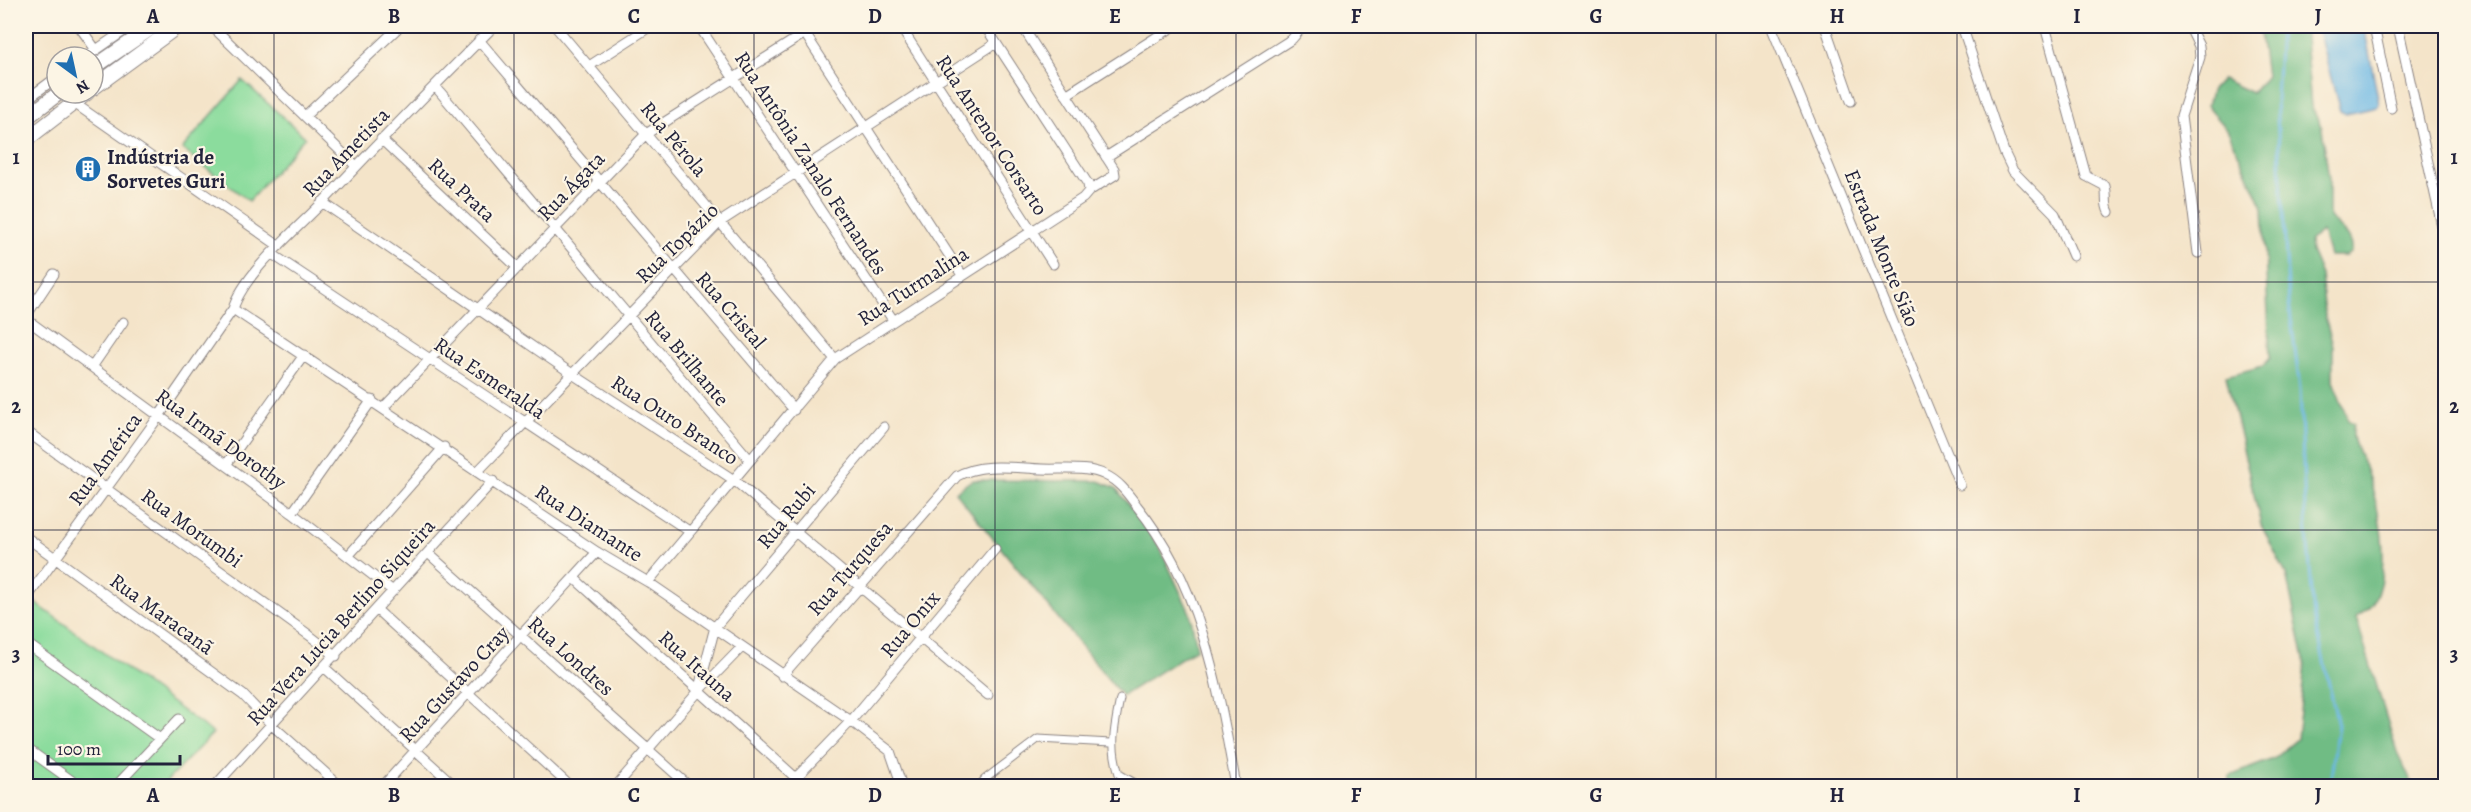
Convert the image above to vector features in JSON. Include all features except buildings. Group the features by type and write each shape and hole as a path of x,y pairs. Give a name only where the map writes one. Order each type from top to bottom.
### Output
{"main road":[{"path":"105,60 154,26"},
{"path":"105,79 178,26"},
{"path":"26,140 28,133 26,118 45,104"},
{"path":"26,140 71,105"}],"street":[{"path":"79,26 92,45"},
{"path":"103,45 131,26"},
{"path":"214,29 226,26"},
{"path":"305,116 400,26"},
{"name":"Rua Ametista","path":"233,309 237,296 276,250 355,165 494,26"},
{"name":"Rua Pérola","path":"555,26 835,359"},
{"path":"589,66 651,26"},
{"name":"Rua Antônia Zanalo Fernandes","path":"699,26 893,320"},
{"name":"Rua Ágata","path":"383,408 646,134 733,78 802,29 816,26"},
{"name":"Rua Antenor Corsarto","path":"900,26 1053,264"},
{"path":"985,26 1088,184 1089,191"},
{"path":"1022,26 1106,156 1292,39 1303,26"},
{"path":"1066,95 1174,26"},
{"name":"Estrada Monte Sião","path":"1771,26 1960,485"},
{"path":"1825,26 1851,101"},
{"path":"1962,26 2004,152 2013,171 2055,214 2073,256"},
{"path":"2045,26 2086,176 2105,186 2107,192 2105,206 2109,212"},
{"path":"2374,26 2391,108"},
{"path":"2398,26 2445,244"},
{"path":"2188,27 2199,46 2200,57 2181,116 2198,253"},
{"path":"214,29 355,165"},
{"path":"802,29 962,275"},
{"name":"Rua Cristal","path":"479,40 794,410"},
{"name":"Rua Topázio","path":"478,471 523,422 720,222 996,43"},
{"name":"Rua Brilhante","path":"435,86 750,460"},
{"path":"26,100 45,87"},
{"name":"Rua Esmeralda","path":"77,105 429,359 689,531"},
{"name":"Rua Prata","path":"381,139 518,268"},
{"name":"Rua Turmalina","path":"648,582 835,359 1115,175 1106,156"},
{"name":"Rua Ouro Branco","path":"322,202 571,374 734,480 988,694"},
{"path":"26,318 54,273"},
{"name":"Rua Diamante","path":"233,309 444,447 597,552 648,582 782,676 851,721 890,752 901,782"},
{"name":"Rua América","path":"26,599 159,416 233,309"},
{"name":"Rua Irmã Dorothy","path":"26,318 349,555 393,591"},
{"path":"92,367 123,322"},
{"path":"226,465 304,355"},
{"path":"292,513 372,400"},
{"name":"Rua Rubi","path":"715,627 884,427"},
{"name":"Rua Morumbi","path":"26,431 309,634 336,657"},
{"path":"349,555 444,447"},
{"name":"Rua Turquesa","path":"782,676 946,485 970,470 996,467 1100,472 1120,485 1162,540 1192,598 1203,634 1236,786"},
{"name":"Rua Vera Lucia Berlino Siqueira","path":"217,786 493,481"},
{"name":"Rua Maracanã","path":"26,537 243,695 273,726 340,786"},
{"name":"Rua Onix","path":"788,786 851,721 995,549"},
{"name":"Rua Gustavo Cray","path":"384,786 575,579 597,552"},
{"name":"Rua Londres","path":"428,553 689,786"},
{"name":"Rua Itauna","path":"575,579 796,778"},
{"path":"377,610 570,786"},
{"path":"698,692 715,627"},
{"path":"26,643 160,739"},
{"path":"616,786 698,692 742,647"},
{"path":"325,668 455,786"},
{"path":"1120,699 1112,742 1119,774 1132,784 1140,786"},
{"path":"116,786 178,719"},
{"path":"979,786 1038,739 1112,742"},
{"path":"26,748 79,786"},
{"path":"892,786 901,782"}],"green space":[{"path":"2259,26 2304,26 2311,106 2322,128 2329,179 2329,217 2345,233 2350,242 2351,252 2346,256 2329,256 2322,232 2310,240 2311,252 2321,275 2325,316 2333,346 2333,381 2348,420 2354,424 2354,441 2370,482 2382,535 2383,554 2379,588 2372,605 2356,618 2397,752 2413,786 2228,786 2230,776 2273,759 2297,739 2305,664 2286,574 2261,525 2226,376 2263,366 2270,358 2263,207 2227,129 2207,106 2211,91 2222,79 2252,93 2266,76"},
{"path":"242,80 305,137 249,201 182,149"},
{"path":"972,480 1099,481 1116,488 1159,546 1190,613 1197,648 1122,696 955,492"},
{"path":"26,596 213,733 162,786 26,786"}],"water":[{"path":"2323,26 2364,26 2379,104 2377,107 2346,114 2340,111 2319,34"}],"waterway":[{"path":"2280,26 2276,101 2289,303 2300,389 2305,509 2314,616 2338,725 2330,786"}],"place":[{"name":"Indústria de Sorvetes Guri","path":"88,169"}]}
